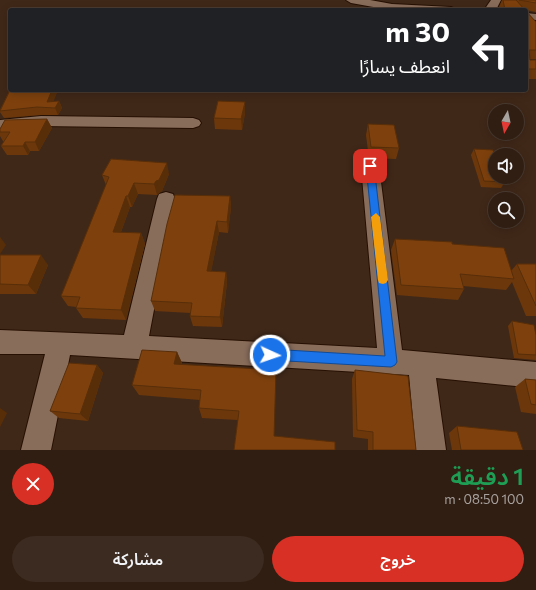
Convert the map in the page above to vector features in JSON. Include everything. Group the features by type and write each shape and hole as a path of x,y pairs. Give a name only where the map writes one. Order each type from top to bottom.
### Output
{"street":[{"path":"351,0 392,7 412,8"},
{"path":"0,128 2,124 41,121 194,123"},
{"path":"370,166 391,362"},
{"path":"134,348 166,199"},
{"path":"0,342 60,343 391,362 536,375"},
{"path":"36,450 60,343"},
{"path":"421,364 431,450"}],"building":[{"path":"503,0 516,0 523,8 505,8"},
{"path":"519,0 536,0 536,3"},
{"path":"528,13 536,22 536,50 529,50 530,60 536,60 536,69 528,69"},
{"path":"9,92 51,92 47,102 59,101 55,108 37,107 0,111"},
{"path":"218,101 245,102 241,119 214,118"},
{"path":"47,119 35,142 25,142 23,146 1,146 10,132 0,132 5,120"},
{"path":"368,124 394,125 399,148 371,147"},
{"path":"474,149 488,150 488,181 484,181"},
{"path":"111,159 167,163 159,180 154,184 134,183 128,196 126,196 113,232 141,233 121,310 76,308 80,297 61,296 109,177 102,175"},
{"path":"175,195 230,196 227,222 217,221 207,271 226,272 220,317 190,316 192,303 151,301 167,224"},
{"path":"395,239 452,242 452,244 504,248 514,279 460,274 464,289 401,285"},
{"path":"0,255 41,255 28,285 0,284"},
{"path":"517,264 536,264 536,306"},
{"path":"512,321 534,325 536,335 536,355 518,354"},
{"path":"142,350 177,352 174,364 276,370 274,436 335,442 335,450 234,450 239,411 199,408 201,390 132,385"},
{"path":"69,363 97,365 80,414 50,411"},
{"path":"355,370 408,376 416,450 373,450 373,432 357,430"},
{"path":"525,379 536,380 536,405 531,404"},
{"path":"457,426 517,432 523,450 461,450"}],"slow traffic":[{"path":"376,217 383,280"}],"route":[{"path":"270,355 391,362 370,166"}]}
